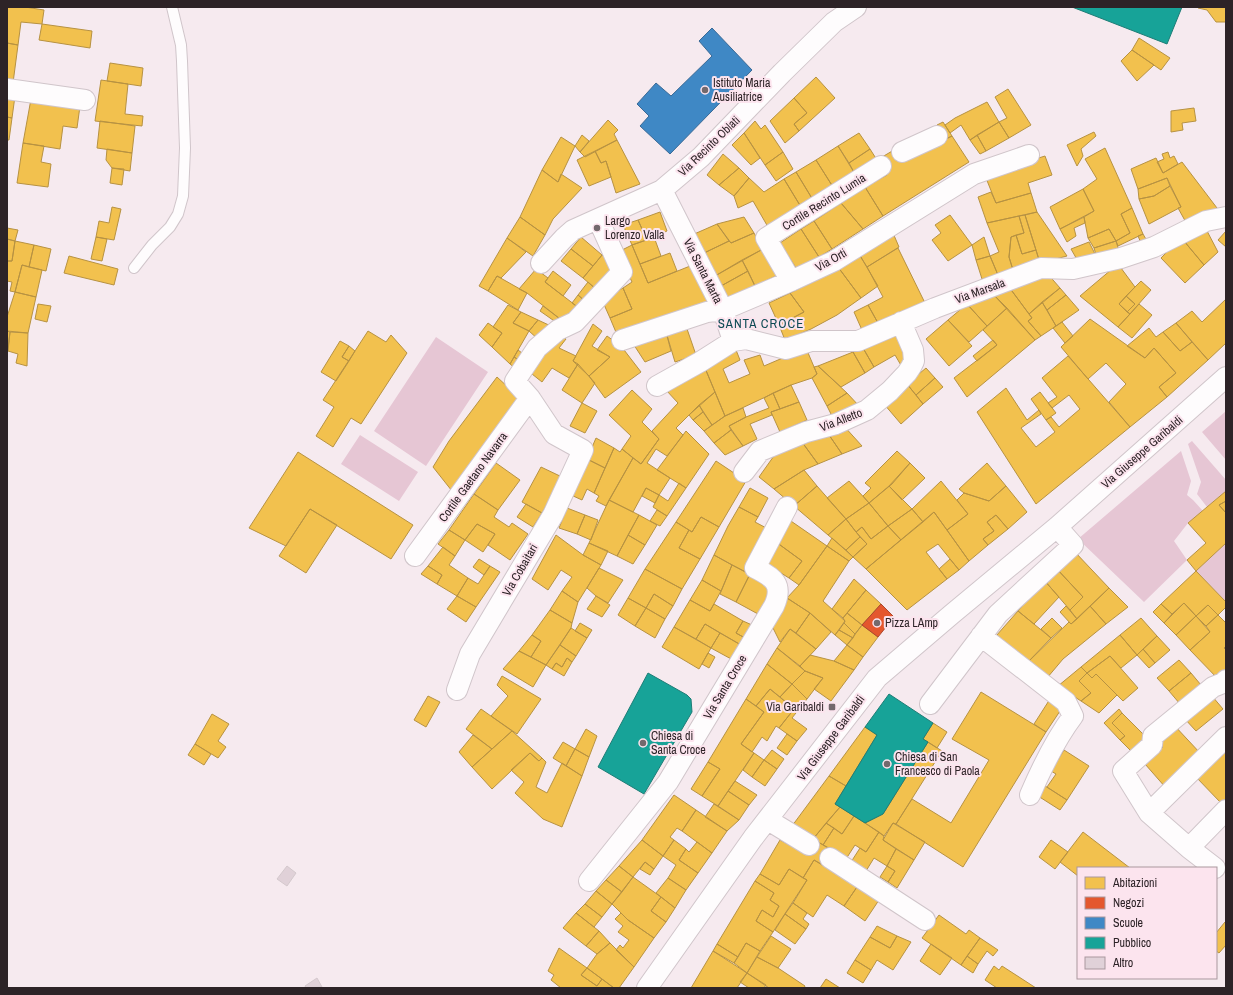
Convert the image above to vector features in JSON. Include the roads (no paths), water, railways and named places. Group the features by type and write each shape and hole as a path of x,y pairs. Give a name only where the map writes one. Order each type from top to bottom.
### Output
{"street":[{"name":"Via Recinto Oblati","path":"598,219 662,190 701,158 782,73 834,22 856,7"},
{"path":"7,89 86,100"},
{"path":"902,152 937,136"},
{"name":"Via Orti","path":"622,340 701,314 723,310 791,281 834,261 974,174 1029,155"},
{"name":"Cortile Recinto Lumia","path":"791,281 766,238 881,166"},
{"name":"Via Santa Marta","path":"662,190 723,310 733,341"},
{"name":"Via Marsala","path":"733,341 746,339 786,348 811,341 858,341 935,308 1041,268 1073,269 1121,258 1154,247 1206,221 1226,217"},
{"path":"530,398 515,381 537,348 558,330 575,322 622,272 598,219 573,230 541,262"},
{"name":"Via Alletto","path":"744,472 760,451 806,432 836,424 867,410 890,391 908,373 914,361 914,350 901,322"},
{"path":"657,386 700,362 733,341"},
{"name":"Via Giuseppe Garibaldi","path":"647,988 753,838 876,678 1057,527 1226,377"},
{"name":"Via Cobaitari","path":"457,690 470,654 553,515 583,450 554,434 530,398"},
{"name":"Cortile Gaetano Navarra","path":"415,556 530,398"},
{"name":"Via Santa Croce","path":"589,881 668,782 774,606 778,598 776,582 771,576 755,568 787,507"},
{"path":"930,704 998,614 1073,545 1057,527"},
{"path":"981,636 1066,702 1073,716 1060,734 1040,771 1030,795"},
{"path":"1213,867 1149,812 1123,771 1152,745 1153,736 1213,687 1223,683 1226,680"},
{"path":"1149,812 1226,737"},
{"path":"1189,848 1226,810"},
{"path":"768,820 809,845"},
{"path":"830,858 925,920"},
{"path":"1217,870 1226,877"}],"lane":[{"path":"134,268 152,245 170,228 178,214 183,196 184,148 182,61 181,45 172,7"}],"place":[{"name":"Istituto Maria Ausiliatrice","path":"705,90"},
{"name":"Largo Lorenzo Valla","path":"597,228"},
{"name":"Pizza LAmp","path":"877,623"},
{"name":"Via Garibaldi","path":"832,707"},
{"name":"Chiesa di Santa Croce","path":"643,743"},
{"name":"Chiesa di San Francesco di Paola","path":"887,764"}],"district":[{"name":"SANTA CROCE","path":"761,323"}]}
